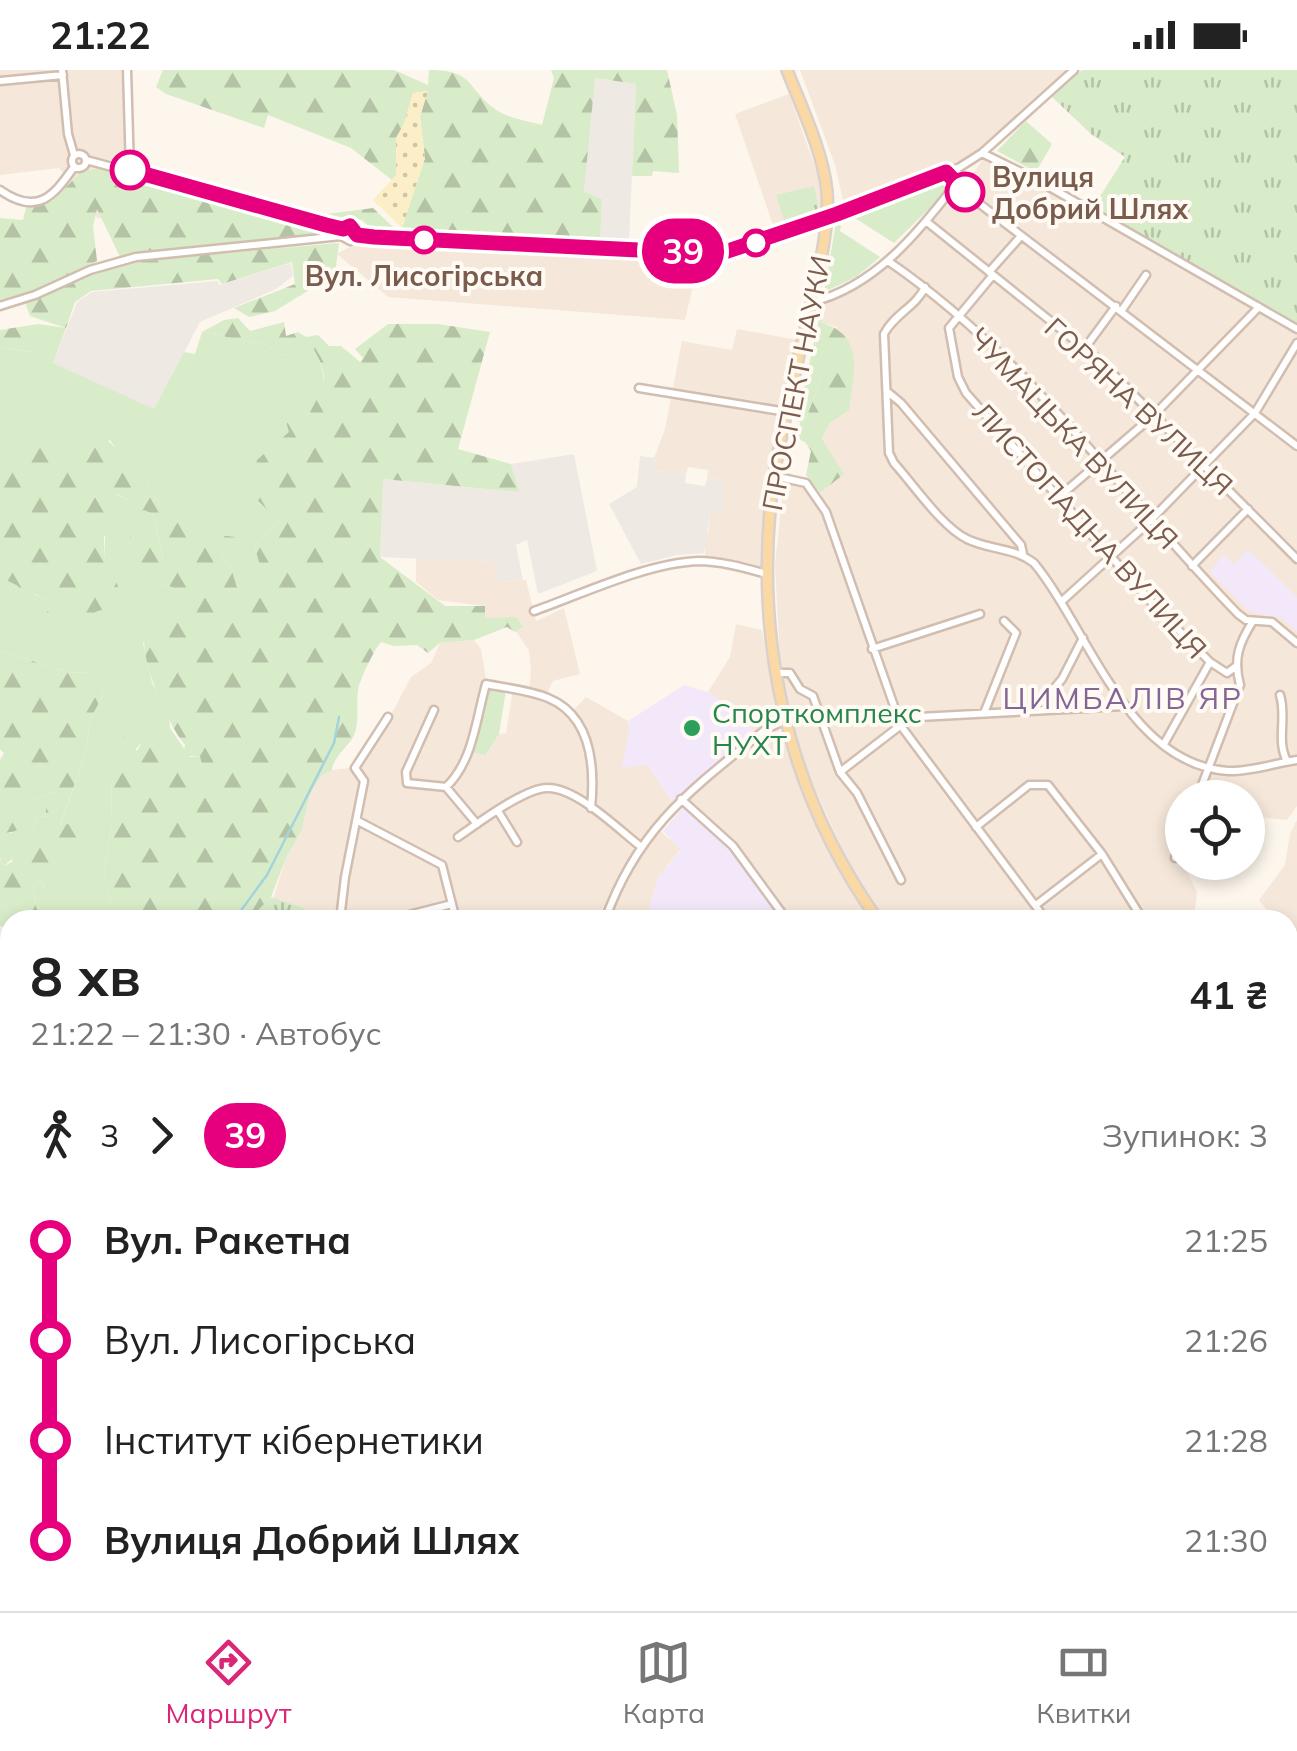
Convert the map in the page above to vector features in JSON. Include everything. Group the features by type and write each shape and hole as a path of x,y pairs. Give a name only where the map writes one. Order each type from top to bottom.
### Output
{"main road":[{"name":"ПРОСПЕКТ НАУКИ","path":"787,70 824,172 827,218 774,476 767,574 774,673 784,721 815,810 850,879 871,910"}],"street":[{"path":"126,70 130,170"},
{"path":"74,154 326,225 342,232 350,241 357,235 719,254 946,172 982,153 1074,70"},
{"path":"0,81 62,73 68,134 74,154 71,160 74,166 82,168 86,160"},
{"path":"982,153 1039,181 1297,328"},
{"path":"0,190 18,201 44,200 56,193 74,166"},
{"path":"946,172 955,185 1297,446"},
{"path":"809,303 860,282 888,261 927,222 955,185"},
{"name":"ГОРЯНА ВУЛИЦЯ","path":"927,222 1085,348 1297,560"},
{"path":"324,238 330,231 326,225"},
{"path":"0,306 24,300 90,270 136,257 324,238 342,232"},
{"path":"960,314 1021,236"},
{"name":"ЧУМАЦЬКА ВУЛИЦЯ","path":"888,261 960,314 1032,384 1238,614 1253,621 1272,622 1297,643"},
{"path":"1085,348 1146,275"},
{"path":"926,287 921,297 891,321 884,334 889,453 958,533 974,542 1024,555"},
{"path":"1059,497 1154,415 1259,307"},
{"name":"ЛИСТОПАДНА ВУЛИЦЯ","path":"960,314 949,332 962,388 1110,556 1210,662 1227,673 1235,666"},
{"path":"1060,602 1255,414 1297,343"},
{"path":"640,388 787,412"},
{"path":"889,393 1046,578 1138,724 1164,744 1206,766 1230,771 1297,760"},
{"path":"774,476 806,483 826,512 901,726 1039,910"},
{"path":"1192,566 1248,510"},
{"path":"534,611 687,562 714,562 767,574"},
{"path":"872,649 980,614"},
{"path":"984,714 1016,634 1004,620"},
{"path":"1202,780 1240,685 1235,666 1240,642 1253,621"},
{"path":"1045,699 1062,680 1083,638"},
{"path":"1164,744 1210,662"},
{"path":"774,673 790,673 800,690 814,696 840,772 857,793 901,880"},
{"path":"446,787 458,773 470,747 486,684 547,697 574,718 592,754 591,808"},
{"path":"1280,694 1284,718 1281,751 1287,761"},
{"path":"840,772 901,726 929,715 1124,706"},
{"path":"434,710 406,779 416,786 446,787 477,824"},
{"path":"341,910 364,778 355,768 388,717"},
{"path":"610,910 640,846 681,799 766,729 784,721"},
{"path":"976,827 1029,785 1048,785 1102,854 1137,910"},
{"path":"458,836 542,788 560,790 591,808 640,846"},
{"path":"681,799 733,846 780,910"},
{"path":"498,812 517,842"},
{"path":"358,821 437,860 442,865 454,910"},
{"path":"1036,906 1102,854"},
{"path":"428,910 452,904"}],"shaded area":[{"path":"0,70 121,70 130,170 227,198 216,234 97,218 59,168 0,175"},
{"path":"800,70 1068,71 972,156 845,209 835,165"},
{"path":"594,78 636,84 629,242 600,242 602,199 584,191"},
{"path":"789,94 818,175 821,205 818,216 775,231 735,114"},
{"path":"986,155 1297,329 1297,442 964,186"},
{"path":"957,190 1297,449 1297,552 1095,353 931,221"},
{"path":"928,226 1083,349 1297,562 1297,806 1287,820 1265,818 1265,780 1165,780 1165,880 1191,880 1197,892 1195,910 1041,910 900,720 838,529 820,493 843,474 822,440 830,423 837,327 819,322 821,301 892,261"},
{"path":"362,240 700,256 685,320 388,297 337,254"},
{"path":"291,263 293,276 276,289 200,322 154,410 53,363 77,302 92,292 218,281 219,285"},
{"path":"737,329 798,340 771,471 761,568 705,558 705,533 721,480 707,479 708,470 688,467 686,474 655,471 654,458 665,429 682,341 732,350"},
{"path":"574,454 597,571 538,594 527,540 516,545 523,580 502,582 496,577 495,562 380,557 382,479 518,492 511,464"},
{"path":"640,456 654,458 655,471 686,474 685,483 705,486 707,479 722,480 725,486 721,513 710,513 704,553 641,564 609,504 637,487"},
{"path":"784,480 805,484 823,511 897,724 1036,910 878,910 847,861 800,755 781,680 775,565"},
{"path":"1248,549 1297,597 1297,632 1283,619 1249,611 1210,572 1224,554 1234,564"},
{"path":"416,558 496,562 502,582 526,580 536,621 564,608 580,674 553,681 544,700 568,716 586,697 628,721 623,767 647,764 673,803 634,851 607,910 304,910 273,899 286,858 302,830 310,794 321,776 332,770 358,767 411,677 431,663 440,643 474,640 481,649 486,679 466,751 487,754 499,734 506,733 513,689 529,691 529,651 508,619 485,618 484,606 438,600 416,582"},
{"path":"736,624 762,630 776,714 755,732 731,707 708,692 730,657"},
{"path":"684,685 708,692 731,707 755,732 673,803 647,764 622,768 628,721"},
{"path":"778,728 814,821 864,910 784,910 739,850 685,799 771,729"},
{"path":"684,806 719,837 776,910 649,910 659,876 681,850 663,831"},
{"path":"1297,820 1297,910 1267,910 1259,900 1285,865 1290,834"},
{"path":"657,828 681,849 659,876 649,910 612,910 640,850"}],"green space":[{"path":"163,70 394,70 428,85 429,70 444,71 462,77 500,112 542,125 554,78 551,70 667,70 677,115 679,173 653,171 652,176 632,176 636,84 595,78 584,191 602,199 600,242 402,228 425,158 420,117 427,91 413,93 396,138 396,175 392,180 351,148 268,115 264,128 166,94 156,87"},
{"path":"1083,70 1297,70 1297,327 1092,209 1125,157 1091,134 1051,96"},
{"path":"1026,121 1052,144 1036,172 997,151"},
{"path":"101,168 324,224 323,236 120,257 97,209 93,226 97,261 38,289 0,301 0,218 23,220 27,204 52,201 82,171"},
{"path":"943,178 950,184 940,198 894,243 847,213"},
{"path":"814,186 818,206 815,216 785,223 776,195"},
{"path":"373,208 393,227 391,231 372,229 362,220 340,221 327,214"},
{"path":"836,223 841,226 840,231 880,257 856,277 824,292"},
{"path":"339,243 335,274 275,311 249,317 234,308 295,284 292,262 222,284 218,279 91,291 75,302 66,328 30,316 25,302 91,272 131,261"},
{"path":"821,310 822,377 798,439 797,421"},
{"path":"238,318 250,331 284,322 286,336 298,332 306,337 318,335 329,346 341,346 360,362 363,358 355,349 388,324 438,324 490,332 458,449 511,464 519,492 383,479 380,557 445,606 485,606 485,618 516,617 523,627 515,632 507,627 474,640 440,643 428,653 417,645 381,642 359,685 353,737 332,770 321,776 310,794 302,830 271,897 259,910 111,910 104,872 112,822 111,777 117,741 125,737 137,751 142,742 192,774 202,765 200,756 184,756 185,745 157,692 144,646 145,635 154,635 155,622 169,603 188,609 172,587 158,584 149,594 126,576 124,558 132,532 147,539 157,557 163,557 153,514 144,510 136,514 129,509 131,502 117,494 107,502 116,522 106,522 110,533 104,536 104,560 112,567 118,587 100,590 110,601 108,608 95,612 101,628 91,639 47,612 51,603 35,594 23,595 18,586 0,577 0,444 5,446 15,440 28,456 42,447 48,457 72,461 75,441 96,430 140,470 156,499 192,532 235,537 220,554 231,568 240,597 250,578 261,569 254,545 279,521 249,492 257,460 289,432 283,411 309,414 324,379 311,344 283,356 266,345 202,332 224,320"},
{"path":"819,322 844,336 854,357 849,410 830,423 822,439 844,474 820,493 806,475 811,451 798,439 822,377"},
{"path":"38,324 66,328 53,363 154,409 184,352 195,354 202,332 266,345 283,356 311,343 322,370 322,392 290,431 279,521 254,545 261,569 250,578 240,598 231,568 220,554 234,538 192,532 156,499 140,470 110,440 73,461 29,456 0,444 0,347 30,352"},
{"path":"38,324 31,352 0,347 0,330"},
{"path":"116,494 153,514 163,558 157,557 158,584 172,587 190,611 143,643 152,683 169,714 170,728 190,757 201,756 202,765 192,774 141,743 111,777 112,822 104,872 111,910 38,910 33,886 40,880 45,889 60,826 86,752 90,720 104,693 91,673 68,672 0,651 0,577 52,603 47,611 94,612 99,590 117,587 104,560 106,521 114,522 107,502"},
{"path":"0,651 68,672 91,673 104,693 90,720 86,752 60,825 69,824 79,838 69,851 57,843 59,877 46,890 40,880 33,886 38,910 0,910 0,859 4,866 12,862 14,844 25,847 38,816 45,817 47,804 59,796 53,792 32,800 25,825 0,833 0,760 4,753 0,749"},
{"path":"487,686 506,690 499,734 486,755 471,752"},
{"path":"53,792 59,796 44,817 38,816 25,847 4,866 0,858 0,833 12,833 30,813 32,800"},
{"path":"271,897 304,910 259,910"}],"sand":[{"path":"428,91 420,117 425,158 402,228 373,200 396,175 396,138 413,93"}],"waterway":[{"path":"241,910 267,875 334,743 339,717"}],"bus line":[{"name":"39","path":"130,170 326,225 343,229 350,226 357,235 719,254 946,172 965,192"}],"place":[{"name":"Вулиця Добрий Шлях","path":"965,192"},
{"name":"Вул. Лисогірська","path":"424,240"},
{"name":"Спорткомплекс НУХТ","path":"692,728"}],"district":[{"name":"ЦИМБАЛІВ ЯР","path":"1123,698"}]}
